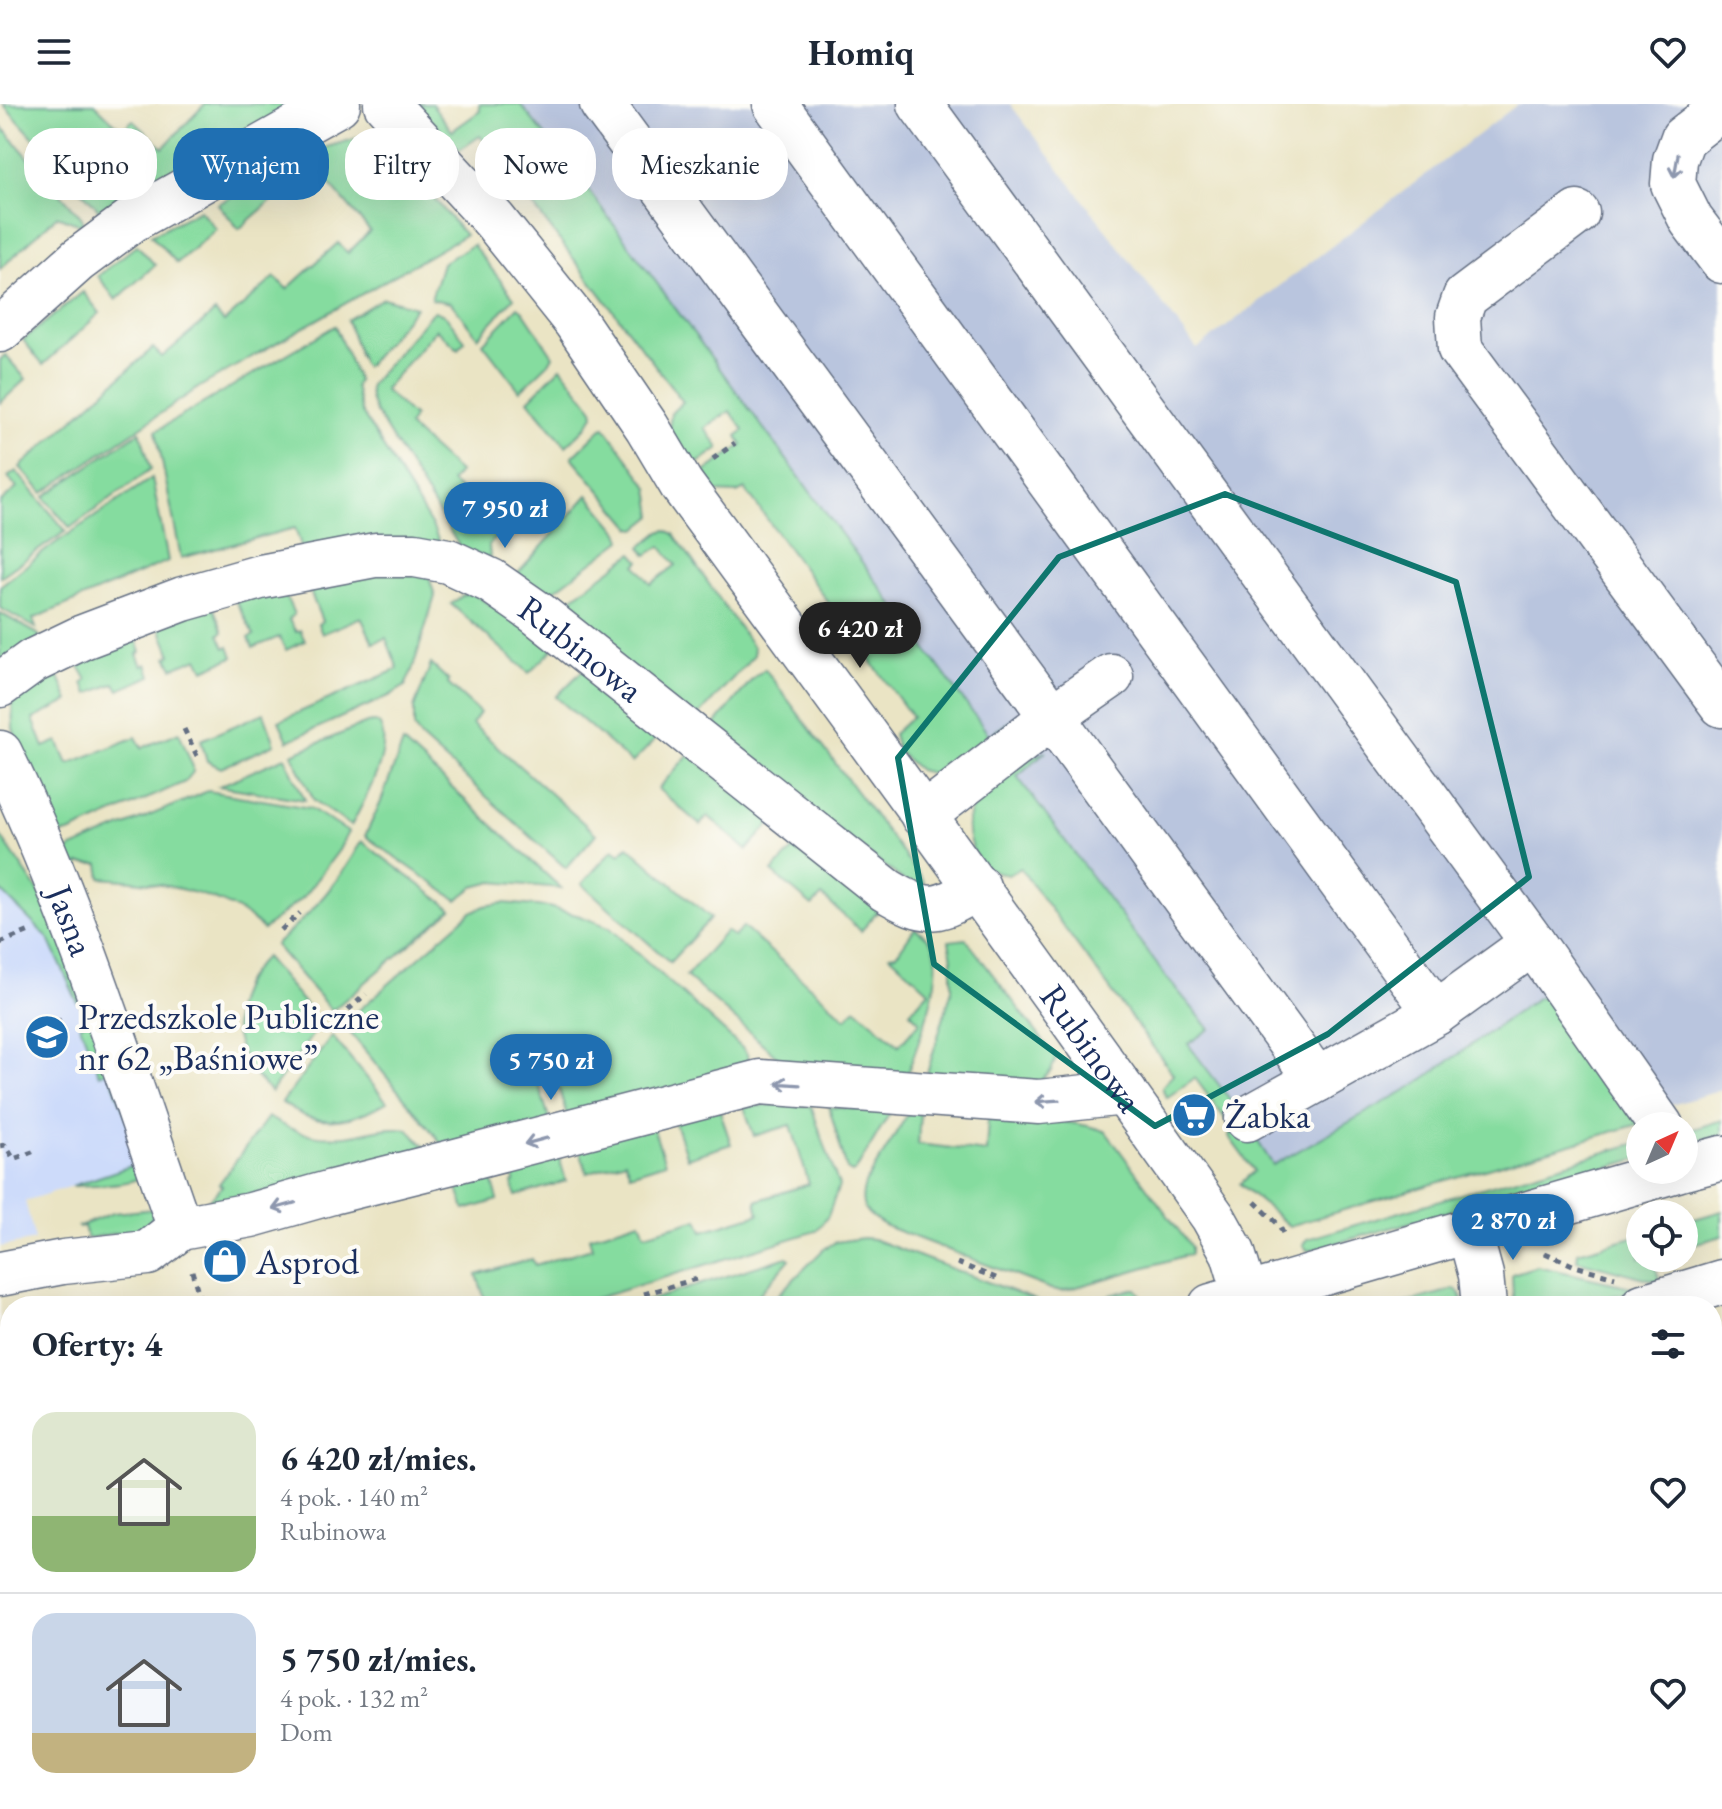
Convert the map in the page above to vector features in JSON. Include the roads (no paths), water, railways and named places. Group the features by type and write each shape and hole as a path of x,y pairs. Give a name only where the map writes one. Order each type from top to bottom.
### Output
{"street":[{"path":"0,330 78,260 132,220 338,104"},
{"name":"Rubinowa","path":"386,104 494,220 575,321 647,427 681,484 978,887 1213,1217 1233,1253 1227,1296"},
{"path":"602,104 1317,1080"},
{"path":"775,104 1436,1013"},
{"path":"920,104 1533,943 1651,1112"},
{"path":"1722,108 1683,138 1675,160 1673,184 1691,220 1722,261"},
{"path":"1577,213 1465,297 1458,317 1460,349 1722,705"},
{"name":"Rubinowa","path":"0,685 33,661 83,637 183,599 260,577 375,555 415,555 448,561 491,581 537,613 886,890 907,903 930,909 949,904 978,887"},
{"path":"923,816 1111,676"},
{"name":"Jasna","path":"0,753 72,920 180,1228"},
{"path":"1247,1119 1436,1013 1533,943"},
{"path":"0,1274 63,1262 148,1253 180,1228 251,1215 760,1082 1039,1102 1125,1093"},
{"path":"1698,1164 1722,1158"},
{"path":"1250,1296 1629,1184"},
{"path":"1469,1231 1481,1275 1483,1296"},
{"path":"1676,1296 1722,1282"}],"place":[{"name":"Przedszkole Publiczne nr 62 „Baśniowe”","path":"47,1037"},
{"name":"Żabka","path":"1194,1115"},
{"name":"Asprod","path":"225,1261"}]}
